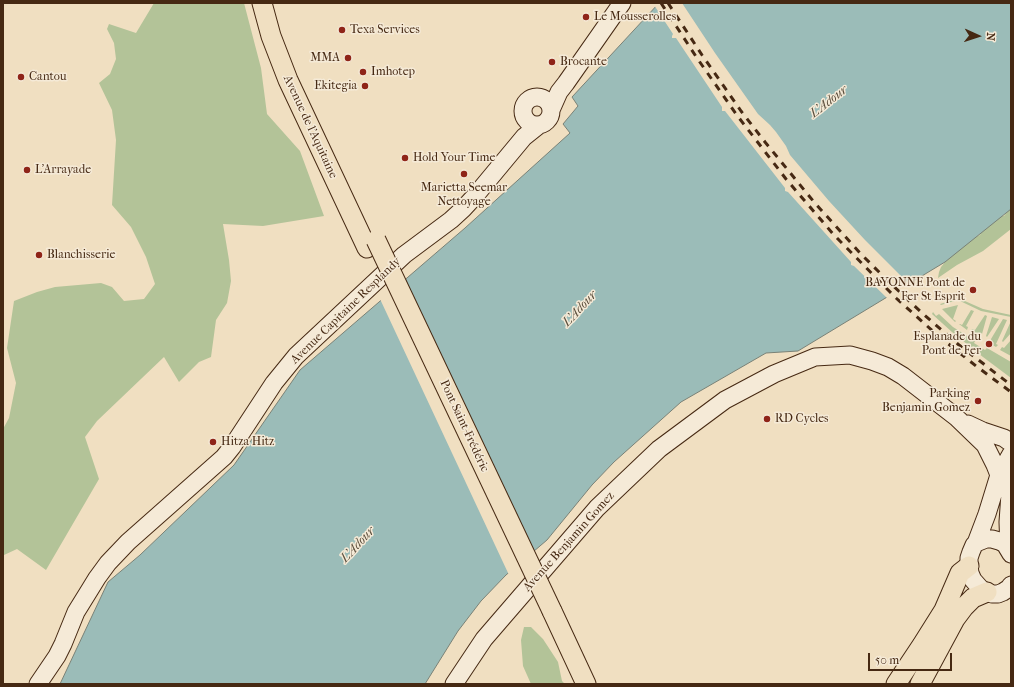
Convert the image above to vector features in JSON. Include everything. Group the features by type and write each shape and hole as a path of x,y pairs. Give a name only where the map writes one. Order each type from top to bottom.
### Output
{"main road":[{"name":"Avenue de l'Aquitaine","path":"262,3 271,36 285,73 372,244"},
{"name":"Avenue de l'Aquitaine","path":"273,3 290,54 372,244"},
{"path":"559,92 532,98 526,102 523,111 532,122 542,124 548,120 559,92 622,3"},
{"path":"540,97 548,102 551,110"},
{"name":"Avenue Capitaine Resplandy","path":"38,684 63,644 76,612 108,563 128,542 224,456 232,447 274,383 296,356 404,255 463,210 524,137 532,122"},
{"name":"Pont Saint-Frédéric","path":"372,244 548,615 583,684"},
{"name":"Avenue Benjamin Gomez","path":"454,684 484,639 597,508 659,449 725,400 774,374 815,357 850,355 888,367 903,376 956,417 985,445 995,465 1005,477"},
{"name":"Avenue Benjamin Gomez","path":"956,417 983,431 1004,438 1011,443"},
{"path":"1010,588 998,594 992,594 981,589 972,580 969,558 987,514 1005,477 1011,454"},
{"path":"1005,477 1010,552"},
{"path":"976,543 986,539 992,539 1005,544 1010,552"},
{"path":"896,684 944,610 960,573 969,566"},
{"path":"920,684 955,619 973,598 987,592"}],"green space":[{"path":"154,3 244,3 261,68 267,114 300,151 324,216 263,226 223,224 231,281 227,303 216,320 211,357 199,362 179,382 164,357 97,421 85,437 99,479 46,570 17,549 4,555 3,572 3,429 9,418 16,383 7,348 14,301 55,287 101,283 112,287 124,301 144,299 155,284 146,257 131,227 112,205 116,140 112,110 99,83 110,74 116,59 114,43 107,29 109,24 136,33"},
{"path":"1011,204 1011,229 983,251 957,265 938,278 941,267 949,257 974,237 980,235 982,230 999,214 1004,216"},
{"path":"958,298 983,309 1011,315 1011,317 981,311 958,300 940,304"},
{"path":"958,305 953,319 956,321 955,322 942,309"},
{"path":"971,310 974,311 966,326 968,327 967,330 959,324 962,325"},
{"path":"933,312 936,316 939,314 953,327 975,341 974,343 985,350 987,348 1011,362 1011,378 952,332 932,314"},
{"path":"985,315 987,316 982,334 981,333 978,337 971,332 972,329 975,330"},
{"path":"992,317 999,319 987,337 986,336"},
{"path":"1003,319 1007,320 996,347 989,343"},
{"path":"1011,321 1011,333 1003,342 1002,341"},
{"path":"1011,340 1011,356 1000,350 1002,347 1004,348"},
{"path":"524,627 531,627 543,639 558,662 562,681 565,684 531,684 523,666 521,640"}],"water":[{"name":"L'Adour","path":"659,3 1011,3 1011,209 945,262 798,351 766,353 681,402 614,462 592,485 547,540 506,575 481,601 458,631 425,684 60,684 108,582 140,555 234,465 300,370 465,228 570,133 563,124 578,106 572,97"}],"pier":[{"path":"656,3 682,3 758,114 776,132 786,146 790,155 865,240 910,285 888,299 854,266 851,265 851,262 788,192 785,191 785,188 725,111 722,111 722,107 676,38 672,38 673,34 654,5"},
{"path":"404,278 535,552 509,575 380,299"}],"railway":[{"path":"661,3 736,114 786,179 834,235 896,298 936,334 1011,392"},
{"path":"668,3 741,111 814,202 860,253 922,313 959,345 1011,385"}],"place":[{"name":"Le Mousserolles","path":"586,17"},
{"name":"Texa Services","path":"342,30"},
{"name":"MMA","path":"348,58"},
{"name":"Brocante","path":"552,62"},
{"name":"Imhotep","path":"363,72"},
{"name":"Cantou","path":"21,77"},
{"name":"Ekitegia","path":"365,86"},
{"name":"Hold Your Time","path":"405,158"},
{"name":"L'Arrayade","path":"27,170"},
{"name":"Marietta Seemar Nettoyage","path":"464,174"},
{"name":"Blanchisserie","path":"39,255"},
{"name":"BAYONNE Pont de Fer St Esprit","path":"973,290"},
{"name":"Esplanade du Pont de Fer","path":"989,344"},
{"name":"Parking Benjamin Gomez","path":"978,401"},
{"name":"RD Cycles","path":"767,419"},
{"name":"Hitza Hitz","path":"213,442"}]}
